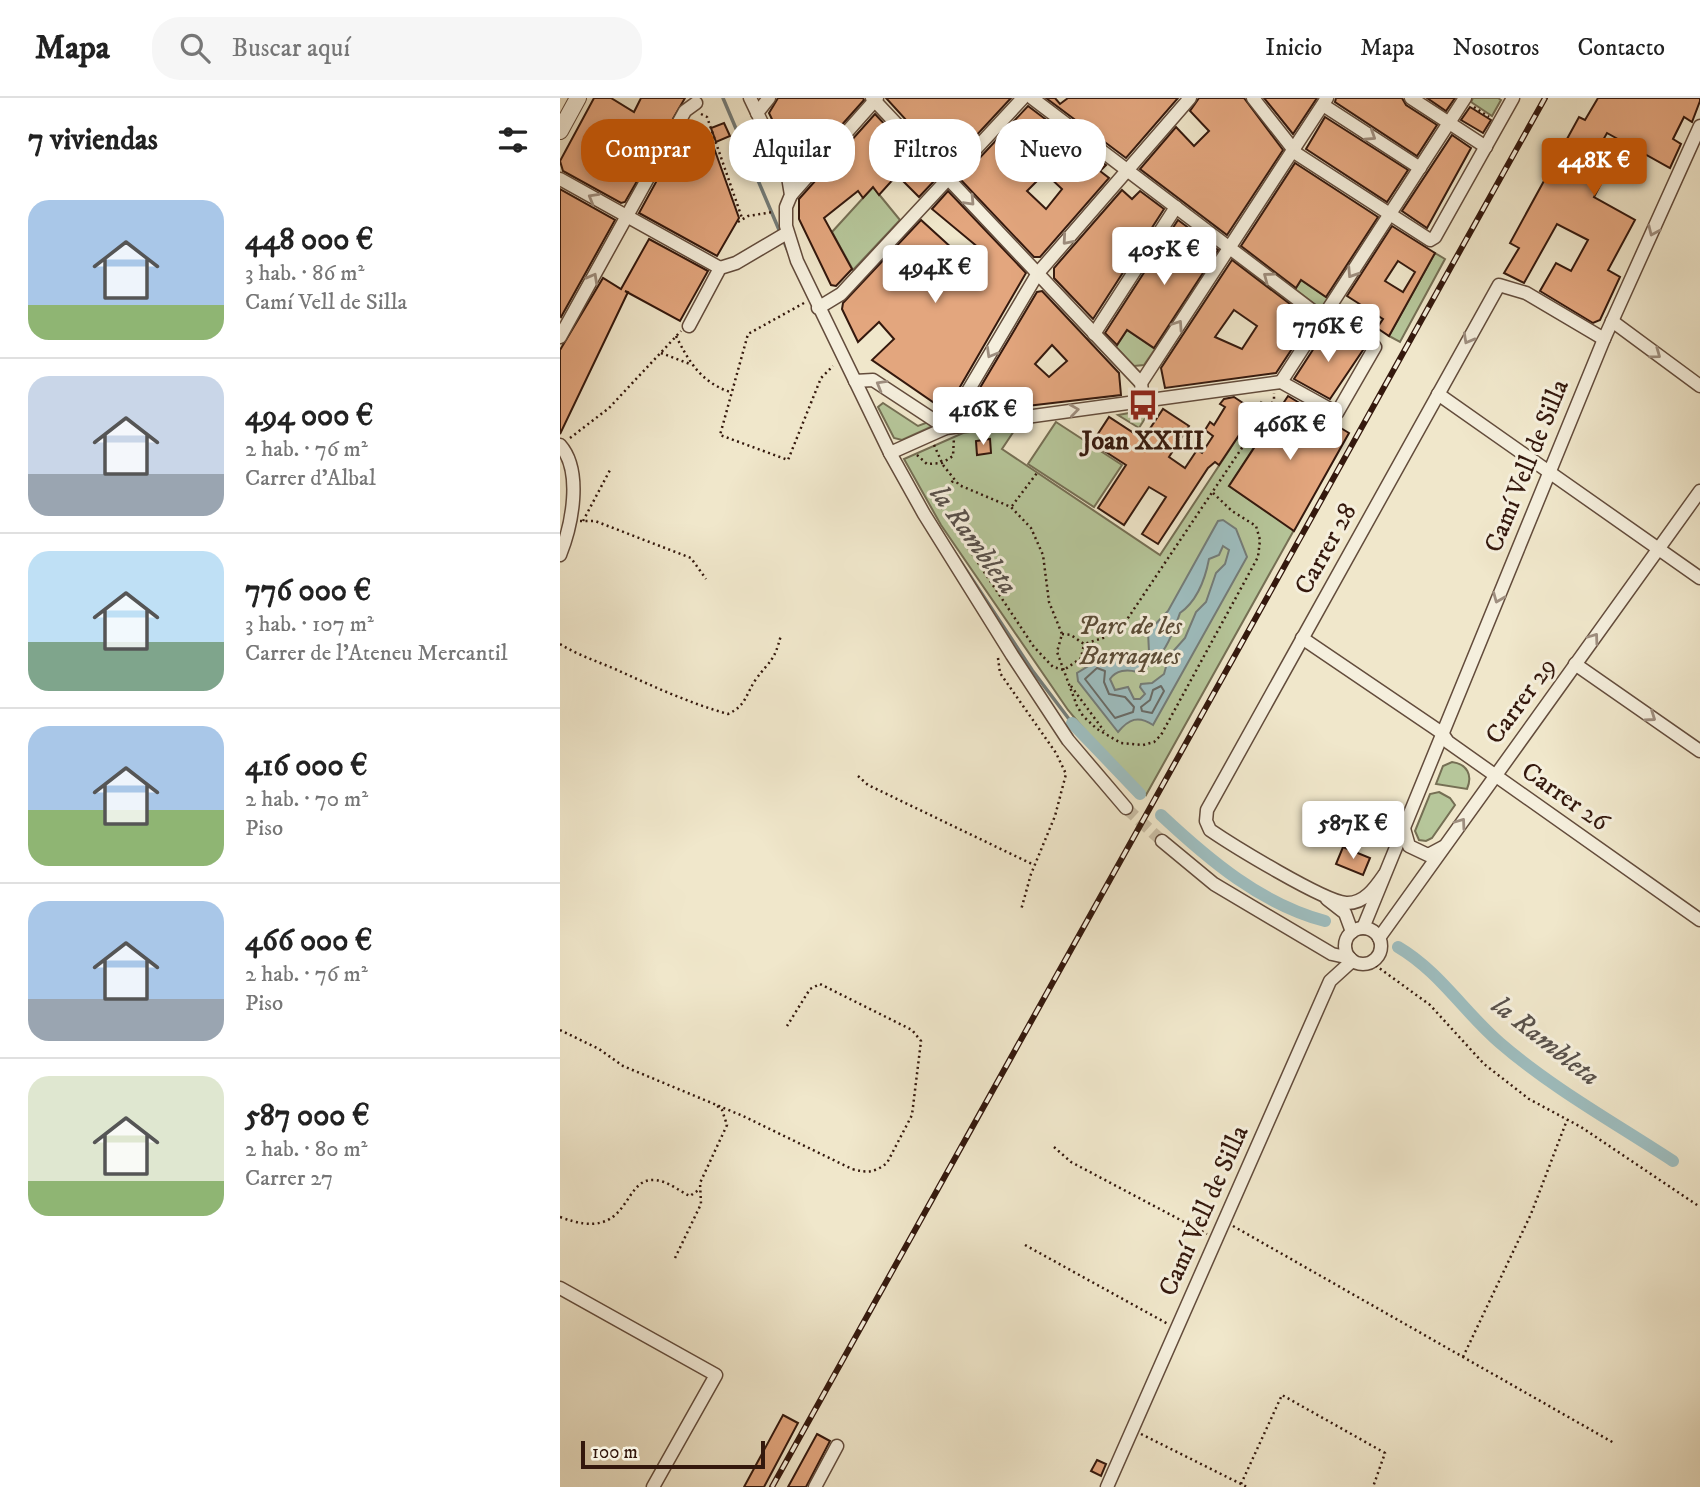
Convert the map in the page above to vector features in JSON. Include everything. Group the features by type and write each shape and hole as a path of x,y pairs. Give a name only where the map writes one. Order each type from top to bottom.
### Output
{"street":[{"path":"560,131 578,98"},
{"path":"750,98 788,177 791,195"},
{"path":"757,113 769,98"},
{"path":"981,144 1023,98"},
{"path":"890,453 950,431 1143,400 1277,387 1337,413 1375,347 1324,315 1230,248 1032,98"},
{"path":"950,431 1038,273 1190,98"},
{"path":"1253,98 1293,150 1426,239 1435,237 1513,98"},
{"path":"1411,98 1486,147"},
{"path":"893,119 874,99 791,195 786,207 787,233 793,253 890,453 924,514 1068,740 1126,808"},
{"path":"1141,383 1325,101 1420,168"},
{"path":"1277,387 1449,123 1467,101"},
{"path":"560,337 685,111 698,108"},
{"name":"Camí Vell de Silla","path":"1354,932 1378,898 1403,825 1604,339 1696,149 1700,127"},
{"path":"560,179 720,268"},
{"path":"816,303 841,294 946,182"},
{"path":"952,182 1141,383 1143,400"},
{"path":"1094,334 1176,207"},
{"path":"681,331 720,268 736,263 787,233"},
{"path":"770,243 793,253"},
{"name":"Carrer 28","path":"1322,895 1210,830 1206,821 1212,798 1499,285 1526,293 1604,339"},
{"path":"1612,321 1700,386"},
{"path":"855,381 873,380 950,431"},
{"path":"1438,394 1700,579"},
{"path":"560,555 577,520 572,472 561,445"},
{"name":"Carrer 29","path":"1379,938 1700,491"},
{"name":"Carrer 26","path":"1302,638 1442,733 1448,742 1700,920"},
{"path":"1575,664 1700,751"},
{"path":"1403,825 1409,846 1428,855 1445,846"},
{"path":"1162,841 1214,884 1313,943 1332,954 1361,964 1371,962 1381,949 1379,938 1372,931 1354,932 1330,944 1313,943"},
{"path":"1322,895 1346,902 1354,901 1373,892 1384,875"},
{"path":"1322,895 1345,913 1354,932"},
{"path":"1351,959 1345,947 1354,932"},
{"name":"Camí Vell de Silla","path":"1107,1487 1330,981 1351,959"},
{"path":"560,1287 716,1375 653,1487"},
{"path":"815,1487 837,1446"}],"path":[{"path":"1467,101 1495,121"},
{"path":"698,108 707,117 740,220 767,215 778,204"},
{"path":"816,303 782,313 748,334 720,435 788,460 821,378 843,356"},
{"path":"561,445 609,408 681,331"},
{"path":"681,331 690,364"},
{"path":"661,353 690,364 716,387 730,392"},
{"path":"1062,634 1071,635 1084,643 1106,637 1124,624 1273,400 1277,387"},
{"path":"916,452 927,464 942,463 953,456 950,431"},
{"path":"934,444 942,463 959,485 1011,507 1024,517 1044,555 1049,602 1062,634 1057,652 1077,706 1092,726 1116,741 1130,745 1154,742 1161,735 1254,569 1260,548 1256,526 1232,511 1212,492"},
{"path":"577,520 610,470"},
{"path":"1011,507 1037,473"},
{"path":"954,480 939,495 939,504 1034,647 1053,667 1064,670"},
{"path":"577,520 595,521 691,558 706,579"},
{"path":"560,645 585,659 682,699 728,714 740,708 756,679 774,660 781,635"},
{"path":"1064,670 1081,658 1084,643"},
{"path":"1007,648 998,657 1000,673 1056,753 1066,774 1055,816 1034,865 1021,910"},
{"path":"1071,686 1105,733"},
{"path":"859,776 868,785 1034,865"},
{"path":"1371,962 1430,1005 1493,1071 1529,1099 1567,1120 1700,1207"},
{"path":"560,1030 599,1049 623,1066 710,1101 852,1169 873,1172 887,1163 912,1115 921,1041 912,1030 820,984 810,989 787,1026"},
{"path":"675,1258 701,1204 700,1183 727,1125 722,1110 710,1101"},
{"path":"1463,1357 1531,1214 1567,1120"},
{"path":"1054,1147 1071,1162 1216,1239"},
{"path":"560,1217 593,1226 607,1222 615,1217 641,1184 648,1180 666,1182 690,1196 701,1189"},
{"path":"1224,1221 1614,1443"},
{"path":"1025,1245 1177,1329"},
{"path":"1241,1484 1282,1395 1385,1453 1373,1487"},
{"path":"1132,1430 1247,1487"}],"green space":[{"path":"1473,98 1501,100 1492,116 1471,102"},
{"path":"873,187 900,220 853,270 832,232"},
{"path":"1435,253 1445,259 1400,342 1389,336"},
{"path":"1301,280 1328,298 1321,309 1295,289"},
{"path":"1127,330 1155,349 1144,365 1134,366 1116,347"},
{"name":"Parc de les Barraques","path":"1261,402 1277,412 1229,486 1294,530 1146,795 1098,746 1068,710 941,525 904,459 963,433 1018,425 1002,449 1160,555"},
{"path":"883,403 918,426 931,421 933,426 902,440 894,438 878,407"},
{"path":"1151,409 1139,428 1118,415"},
{"path":"1056,422 1122,465 1094,507 1028,464"},
{"path":"1452,762 1462,765 1467,771 1467,789 1436,784 1443,766"},
{"path":"1439,792 1450,798 1455,805 1432,838 1419,840 1415,831 1430,794"}],"water":[{"path":"1223,520 1236,529 1247,557 1153,725 1138,719 1126,724 1118,732 1078,681 1077,673 1090,665 1098,651 1101,662 1149,652 1148,632 1168,611 1218,521","holes":["1223,546 1229,550 1225,564 1216,573 1206,602 1196,612 1185,638 1169,656 1164,674 1152,683 1141,684 1145,694 1140,699 1134,699 1128,687 1115,690 1110,679 1115,674 1137,672 1146,668 1160,655 1170,639 1180,613 1199,589 1209,559 1219,555"]}],"building":[{"path":"594,98 611,98 634,112 641,98 685,98 673,119 583,119"},
{"path":"778,98 864,100 847,119 772,119 769,113"},
{"path":"886,98 1011,98 981,130 981,119 905,119"},
{"path":"1046,98 1055,98 1060,104 1068,98 1178,98 1126,158 1106,143 1106,119 1074,119"},
{"path":"1199,98 1244,98 1283,150 1227,235 1140,169 1176,127 1194,146 1209,131 1190,111"},
{"path":"1264,98 1317,98 1293,134"},
{"path":"1336,98 1402,98 1406,105 1437,125 1417,156 1335,102"},
{"path":"1427,98 1455,98 1446,111"},
{"path":"1598,98 1700,98 1700,101 1692,122 1684,117 1673,139 1681,144 1670,168 1607,133 1585,172 1602,182 1594,197 1635,220 1608,270 1620,277 1600,320 1593,323 1540,291 1556,263 1571,271 1588,240 1557,224 1524,283 1504,273 1519,248 1510,243 1579,117 1585,120"},
{"path":"1028,106 1045,119 1016,119"},
{"path":"1470,107 1491,120 1483,133 1461,120"},
{"path":"1325,117 1408,170 1387,202 1306,149"},
{"path":"869,121 869,182 891,182 879,195 873,187 863,198 858,191 824,218 852,269 836,286 831,285 799,219 799,199 814,182 855,182 855,136"},
{"path":"581,122 581,181 563,171 560,161"},
{"path":"724,123 729,136 716,142 715,126"},
{"path":"1452,135 1471,148 1427,228 1402,211"},
{"path":"995,141 995,182 1036,182 1027,191 1046,209 1062,189 1055,182 1106,182 1040,257 1034,257 963,182 981,182 981,156"},
{"path":"715,151 739,218 717,256 639,213 656,182 715,182"},
{"path":"1295,163 1378,217 1326,297 1301,280 1296,288 1241,246"},
{"path":"583,182 637,182 625,202 621,203"},
{"path":"904,182 933,182 919,197"},
{"path":"560,189 615,220 561,317 560,316"},
{"path":"1122,190 1132,199 1140,191 1164,209 1093,319 1054,278 1054,268"},
{"path":"948,191 1026,273 946,411 872,360 894,339 879,322 858,342 842,309 843,303 921,220 954,250 938,264 955,282 985,253 932,209"},
{"path":"1178,220 1218,250 1154,348 1127,330 1117,345 1105,333"},
{"path":"1392,226 1435,253 1389,336 1377,328 1383,319 1347,296","holes":["1398,261 1415,272 1403,292 1385,281"]},
{"path":"649,239 708,271 680,321 628,293 560,434 560,350 603,278 621,289"},
{"path":"1232,260 1311,320 1276,373 1165,388 1161,368","holes":["1234,310 1257,326 1242,349 1215,337"]},
{"path":"1042,291 1119,373 1121,395 985,411 971,403 1037,292","holes":["1052,345 1067,361 1049,377 1035,364"]},
{"path":"1327,328 1363,350 1330,399 1294,379"},
{"path":"1288,396 1349,433 1294,531 1229,486"},
{"path":"1234,397 1255,411 1219,465 1215,462 1208,468 1158,544 1142,534 1166,497 1149,487 1124,525 1098,508 1126,465 1092,443 1109,417 1143,439 1163,409 1189,426 1169,457 1185,468 1197,450 1202,453 1213,436 1205,430 1210,422 1214,425 1225,407 1220,404 1224,399"},
{"path":"990,439 991,453 977,455 976,441"},
{"path":"1343,847 1370,858 1363,875 1336,864"},
{"path":"783,1415 798,1423 764,1487 744,1487"},
{"path":"817,1434 830,1441 806,1487 788,1487"},
{"path":"1097,1460 1106,1464 1101,1476 1091,1471"}],"waterway":[{"name":"la Rambleta","path":"723,98 788,251"},
{"name":"la Rambleta","path":"951,547 1032,670 1072,723"},
{"name":"la Rambleta","path":"1072,723 1140,794"},
{"name":"la Rambleta","path":"1161,815 1217,864 1258,892 1279,904 1325,921"},
{"name":"la Rambleta","path":"1398,947 1426,968 1487,1031 1520,1059 1562,1090 1673,1161"}],"tunnel":[{"path":"1126,808 1162,841"}],"railway":[{"path":"772,1487 1545,98"}],"place":[{"name":"Joan XXIII","path":"1143,405"}]}
